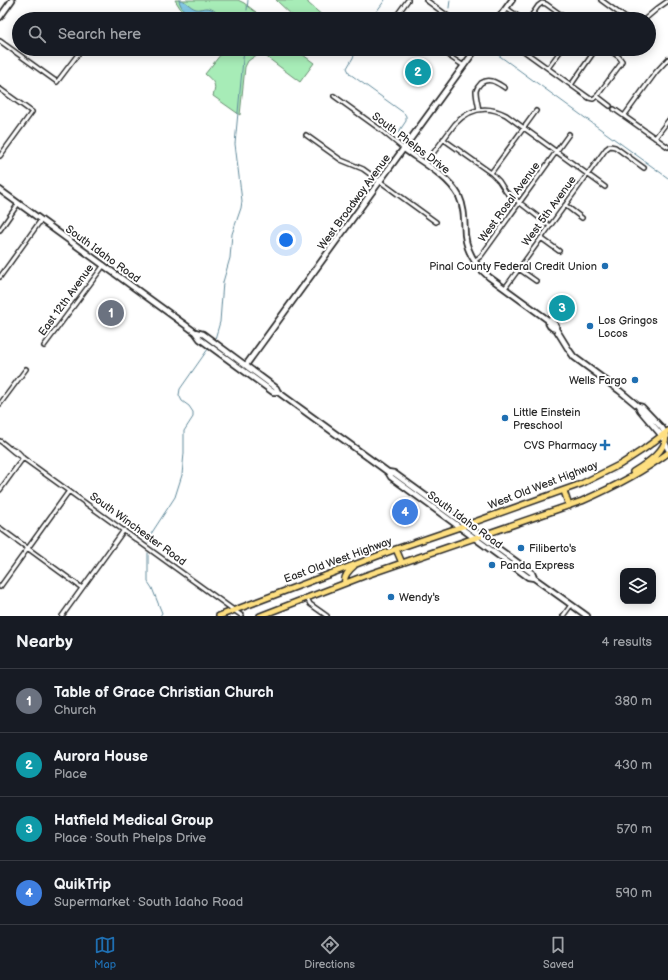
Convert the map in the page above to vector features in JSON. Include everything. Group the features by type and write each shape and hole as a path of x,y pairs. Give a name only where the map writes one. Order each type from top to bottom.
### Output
{"main road":[{"path":"0,17 12,0"},
{"path":"503,12 512,0"},
{"name":"West Broadway Avenue","path":"246,365 471,56"},
{"name":"South Phelps Drive","path":"404,149 452,186 459,197 464,213 467,247 474,261 481,270 488,277 548,320 551,320 556,326 556,329 568,350 578,361 620,391 638,406 640,410 666,434"},
{"name":"South Idaho Road","path":"0,190 195,332 200,339 211,347 273,392 278,392"},
{"name":"South Idaho Road","path":"195,332 203,334 246,365 276,388 278,392 388,472 394,473 532,573 534,578"},
{"path":"606,490 648,462 665,442 666,434"},
{"name":"West Old West Highway","path":"466,525 580,484 608,471 666,434"},
{"path":"665,442 668,449"},
{"path":"260,616 402,563 569,506 606,490 642,470 668,453"},
{"name":"South Idaho Road","path":"388,472 390,477 528,577 534,578 587,616"},
{"path":"564,491 569,506"},
{"name":"East Old West Highway","path":"219,616 396,549 466,525"},
{"path":"396,549 402,563"},
{"path":"346,583 345,578 349,570 364,561"}],"street":[{"path":"399,12 408,0"},
{"path":"426,0 442,12"},
{"path":"604,1 618,12"},
{"path":"654,12 668,1"},
{"path":"533,12 542,3 557,12"},
{"path":"506,8 512,12"},
{"path":"0,41 12,50"},
{"path":"21,56 57,82 77,56"},
{"path":"450,56 464,66"},
{"path":"531,56 589,98 593,99 597,96 620,65 622,61 618,56"},
{"path":"548,68 557,56"},
{"path":"571,85 591,56"},
{"path":"624,116 656,72 668,59"},
{"path":"479,110 476,91 480,84 491,80 505,88"},
{"path":"0,89 32,112 0,156"},
{"name":"South Phelps Drive","path":"334,96 404,149"},
{"path":"597,96 610,106"},
{"path":"614,109 668,148"},
{"path":"425,164 460,118 473,111 492,110 506,115 605,187"},
{"path":"491,173 536,111"},
{"path":"655,138 668,121"},
{"name":"West Rosal Avenue","path":"474,261 481,256 569,134"},
{"path":"306,135 341,160 363,169 436,222"},
{"path":"444,139 491,173 499,181 506,192 550,226"},
{"name":"West 5th Avenue","path":"505,288 606,149 610,146 615,147 644,168"},
{"path":"0,230 18,204"},
{"path":"565,205 582,218"},
{"path":"0,277 41,220"},
{"path":"541,238 558,250"},
{"name":"East 12th Avenue","path":"44,346 104,265"},
{"path":"518,269 536,281"},
{"path":"0,404 26,369"},
{"name":"South Winchester Road","path":"0,441 16,450 23,458 242,616"},
{"path":"0,490 23,458"},
{"path":"0,587 69,491"},
{"path":"0,528 82,588"},
{"path":"62,616 124,530"},
{"path":"307,598 310,604 327,616"},
{"path":"563,616 571,605"}],"green space":[{"path":"175,0 238,0 256,12 183,12"},
{"path":"276,0 308,0 308,3 318,12 289,12"},
{"path":"219,56 255,56 248,61 245,67 240,115 213,96 215,86 211,79 205,74"},
{"path":"265,56 304,56 314,63 300,82"}],"water":[{"path":"179,0 184,1 196,9 206,8 216,12 186,12"}],"waterway":[{"path":"247,10 248,0"},
{"path":"376,12 385,0"},
{"path":"449,8 450,0"},
{"path":"215,339 220,322 223,282 230,258 232,234 242,201 235,144 243,56"},
{"path":"354,56 347,68 350,74 406,116 406,121 398,133"},
{"path":"500,56 668,178"},
{"path":"149,542 151,534 175,497 182,475 184,431 193,417 193,412 189,406 182,401 179,395 180,389 208,349"},
{"path":"148,553 148,582 162,613 160,616"}],"place":[{"name":"Aurora House","path":"418,72"},
{"name":"Pinal County Federal Credit Union","path":"605,266"},
{"name":"Hatfield Medical Group","path":"562,308"},
{"name":"Table of Grace Christian Church","path":"111,313"},
{"name":"Los Gringos Locos","path":"590,326"},
{"name":"Wells Fargo","path":"635,380"},
{"name":"Little Einstein Preschool","path":"505,418"},
{"name":"CVS Pharmacy","path":"605,445"},
{"name":"QuikTrip","path":"405,512"},
{"name":"Filiberto's","path":"521,548"},
{"name":"Panda Express","path":"492,565"},
{"name":"Wendy's","path":"391,597"}]}
